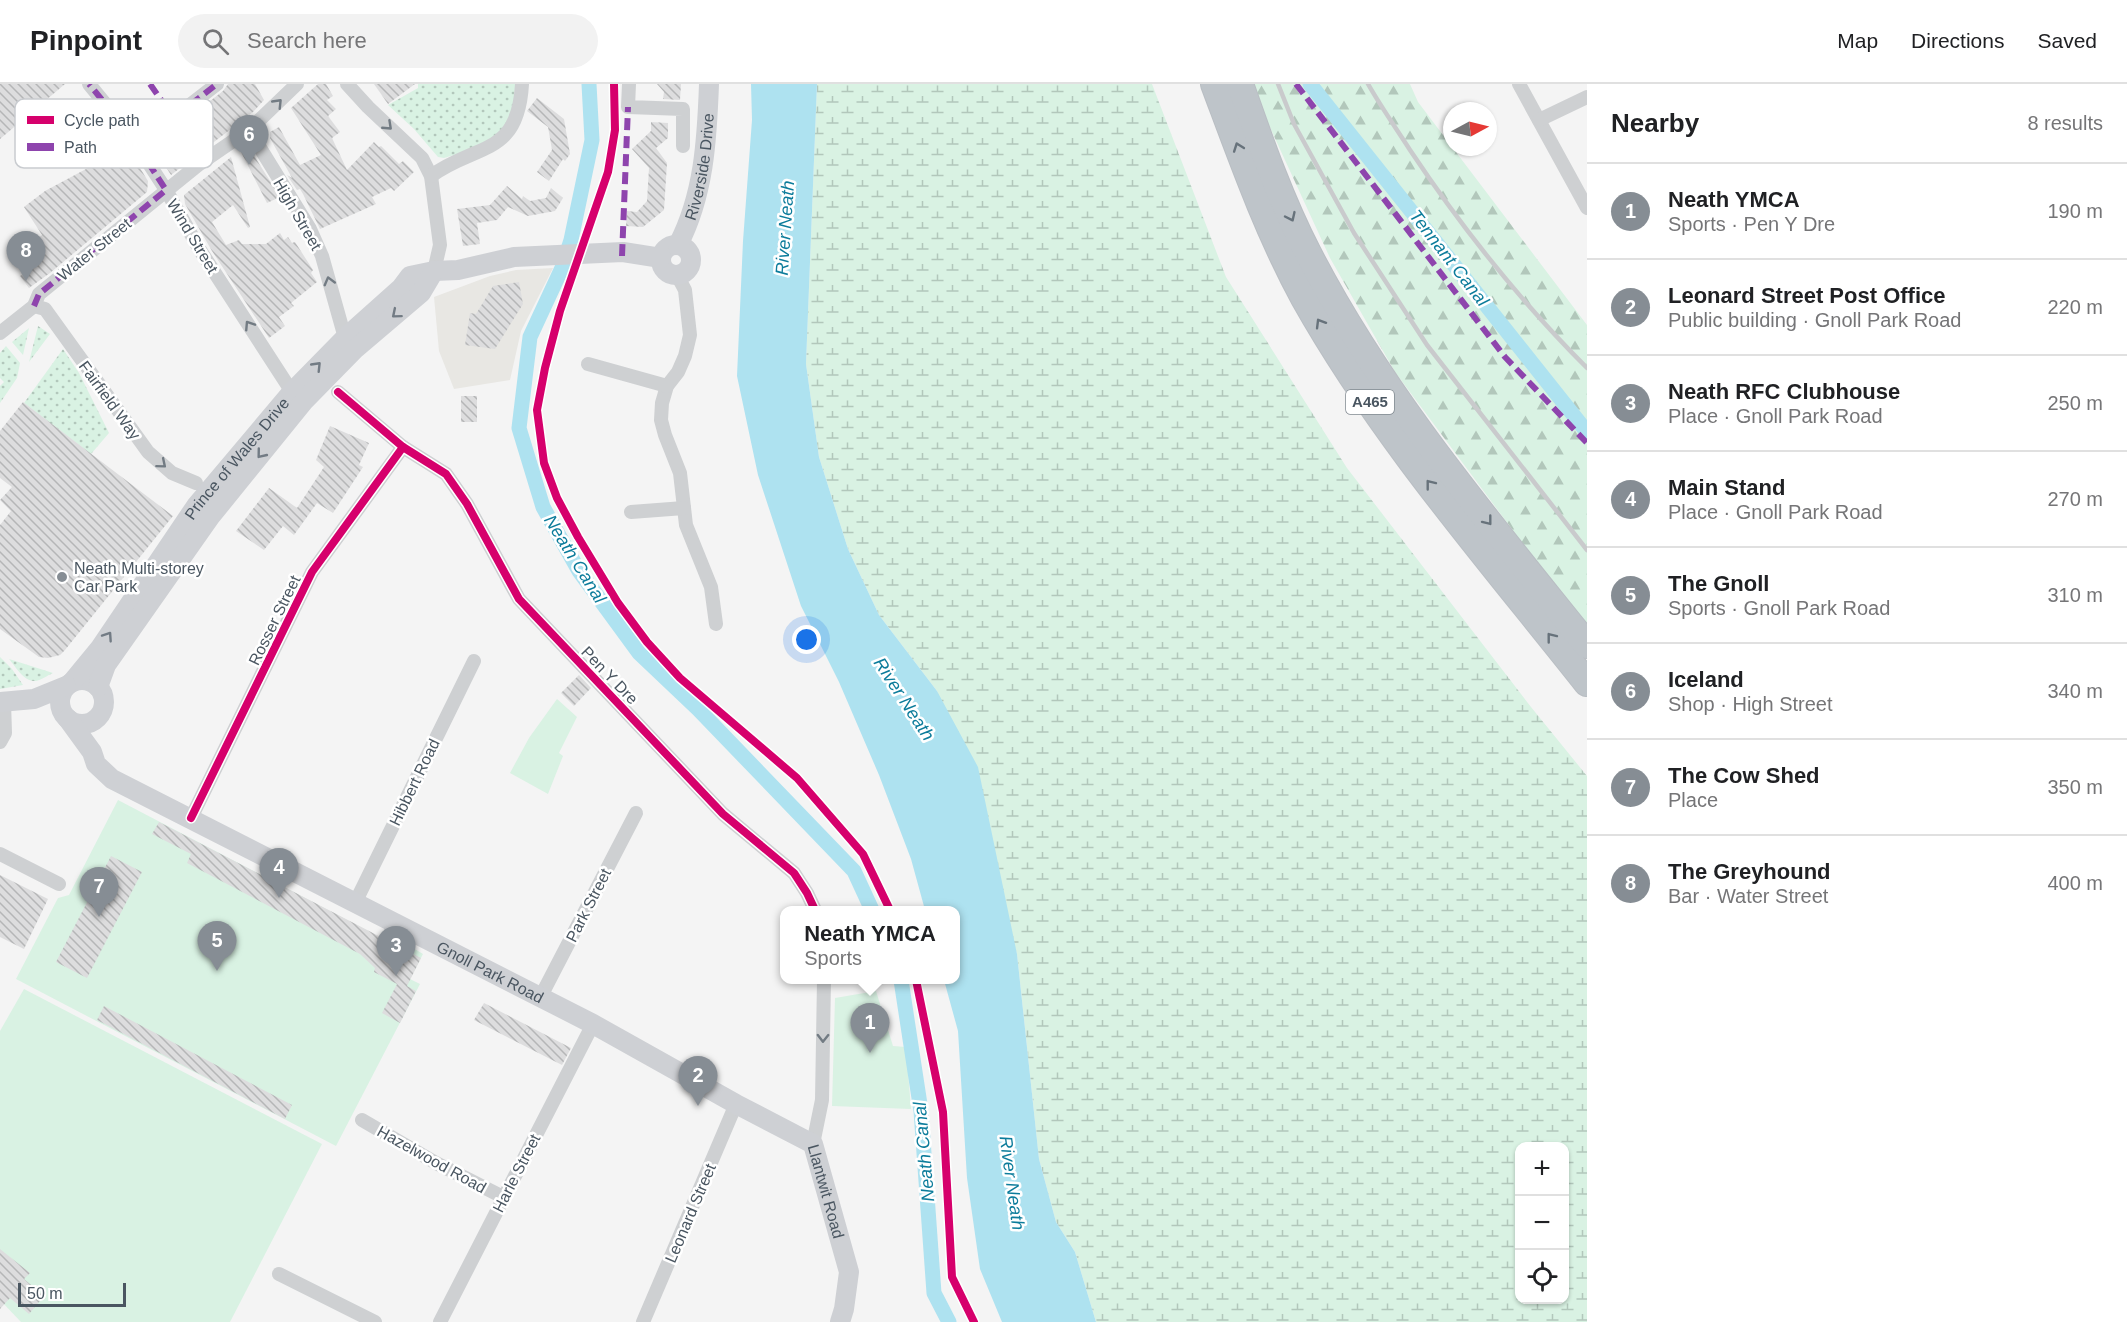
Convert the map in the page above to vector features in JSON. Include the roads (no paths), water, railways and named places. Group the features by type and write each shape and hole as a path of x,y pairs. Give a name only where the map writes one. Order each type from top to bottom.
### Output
{"highway":[{"name":"A465","path":"1214,84 1253,188 1284,256 1304,297 1347,368 1408,456 1587,683"},
{"name":"A465","path":"1240,84 1280,193 1307,252 1346,322 1470,499 1587,645"}],"main road":[{"name":"Riverside Drive","path":"661,258 669,246 678,245 689,223 702,179 709,84"},
{"path":"661,258 663,268 667,272 676,275 686,272 691,263 690,253 678,245"},
{"name":"Prince of Wales Drive","path":"69,684 100,648 196,506 292,392 345,338 401,288 410,276 434,271 458,270 514,257 623,252 661,258"},
{"name":"Prince of Wales Drive","path":"98,687 106,665 210,518 289,419 354,350 422,293 434,271"},
{"path":"2,702 34,699 69,684 86,680 98,687 104,700 96,719 92,752"},
{"path":"69,684 60,699 65,716 82,724 96,719"},
{"name":"Gnoll Park Road","path":"34,699 65,716 92,752 96,764 112,779 593,1024 736,1104"},
{"name":"Llantwit Road","path":"736,1104 813,1144 849,1272 840,1322"}],"street":[{"name":"Wind Street","path":"88,84 101,99"},
{"path":"198,99 217,84"},
{"name":"Water Street","path":"213,155 249,130 297,84"},
{"path":"347,84 422,158 431,176 440,245 434,271"},
{"path":"431,176 443,167 497,144 508,133 521,100 522,84"},
{"name":"Riverside Drive","path":"629,84 628,106 683,109 682,146"},
{"path":"1519,84 1587,208"},
{"path":"1539,120 1587,97"},
{"name":"High Street","path":"249,130 310,229 322,256 345,338"},
{"name":"Wind Street","path":"152,168 200,250 292,392"},
{"name":"Water Street","path":"0,333 34,306 39,294 194,168"},
{"path":"676,275 685,290 690,335 678,372 667,386 662,403 661,420 680,473 686,525 711,587 716,624"},
{"name":"Fairfield Way","path":"34,306 45,309 148,452 172,473 196,483"},
{"path":"588,364 667,386"},
{"name":"Pen Y Dre","path":"338,392 403,447 446,474 467,504 519,599 723,814 794,873 813,906"},
{"name":"Rosser Street","path":"191,818 312,573 403,447"},
{"path":"631,512 684,508"},
{"name":"Hibbert Road","path":"355,903 474,661"},
{"path":"0,742 4,733 2,702"},
{"name":"Park Street","path":"540,998 636,813"},
{"path":"0,854 59,884"},
{"path":"813,1144 822,1100 824,984"},
{"name":"Harle Street","path":"440,1322 593,1024"},
{"name":"Leonard Street","path":"643,1322 736,1104"},
{"name":"Hazelwood Road","path":"362,1120 436,1163 503,1197"},
{"path":"279,1274 375,1322"}],"water":[{"name":"River Neath","path":"751,84 817,84 806,364 819,457 848,549 879,615 937,691 978,767 1017,954 1039,1159 1056,1222 1075,1252 1096,1322 1002,1322 980,1269 967,1178 958,1031 945,984 960,984 960,906 924,906 911,859 879,775 839,682 801,606 758,475 737,376 743,241 752,120"}],"waterway":[{"name":"Neath Canal","path":"589,84 592,140 571,240 562,268 530,337 519,428 543,507 579,571 639,653 698,709 854,871 870,906"},
{"name":"Tennant Canal","path":"1310,84 1587,432"},
{"name":"Neath Canal","path":"902,984 921,1111 934,1293 949,1322"}],"railway":[{"path":"1278,84 1294,124 1354,233 1427,345 1587,550"},
{"path":"1368,84 1410,150 1471,236 1516,291 1587,368"}],"place":[{"name":"Iceland","path":"249,165"},
{"name":"The Greyhound","path":"26,281"},
{"name":"Neath Multi-storey Car Park","path":"62,577"},
{"name":"Main Stand","path":"279,898"},
{"name":"The Cow Shed","path":"99,917"},
{"name":"The Gnoll","path":"217,971"},
{"name":"Neath RFC Clubhouse","path":"396,976"},
{"name":"Neath YMCA","path":"870,1053"},
{"name":"Leonard Street Post Office","path":"698,1106"}]}
